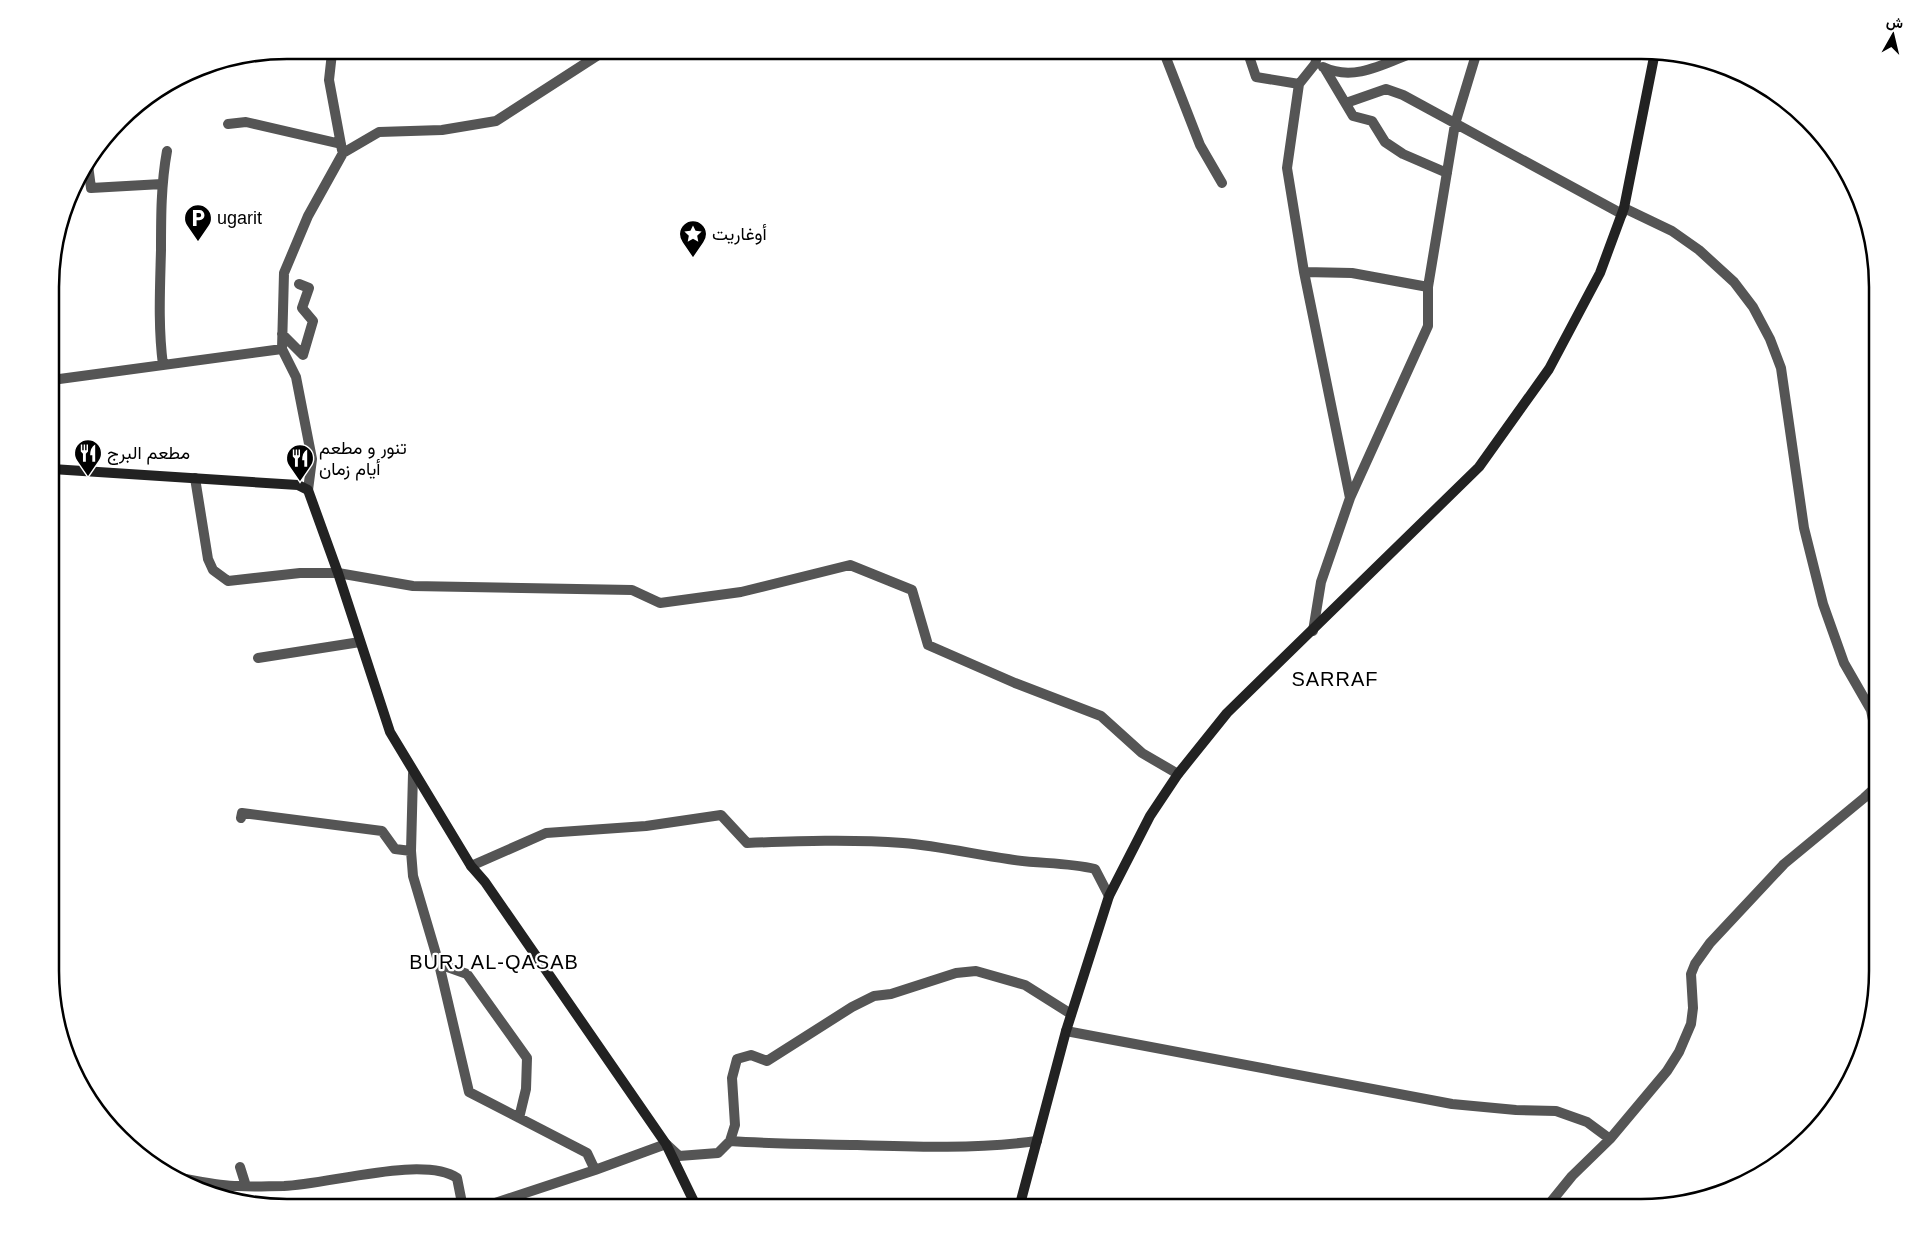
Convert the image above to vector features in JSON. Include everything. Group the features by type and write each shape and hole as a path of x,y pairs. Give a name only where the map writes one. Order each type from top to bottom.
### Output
{"main road":[{"path":"1021,1199 1066,1031 1109,896 1150,816 1178,774 1227,713 1313,631 1478,467 1549,368 1600,273 1623,211 1654,59"},
{"path":"59,469 298,485 308,490 338,573 389,730 413,774 471,866 485,882 666,1144 693,1199"}],"street":[{"path":"308,490 312,458 296,377 282,349 284,273 308,216 342,148 329,80 331,59"},
{"path":"228,124 246,122 342,148 379,132 442,130 496,121 592,59"},
{"path":"1167,59 1200,145 1222,182"},
{"path":"1250,59 1256,77 1299,84"},
{"path":"1316,59 1315,64 1299,84 1287,168 1304,272 1350,498"},
{"path":"1315,64 1342,74 1356,73 1396,59"},
{"path":"1313,631 1321,582 1350,498 1428,326 1428,287 1455,124 1474,59"},
{"path":"1325,69 1336,91 1346,103 1353,116 1372,121 1384,142 1403,154 1447,173"},
{"path":"1346,103 1386,89 1403,94 1455,124 1623,211 1672,231 1700,250 1734,282 1753,307 1770,339 1781,368 1804,528 1823,604 1844,662 1869,706"},
{"path":"164,365 159,332 162,184 167,151"},
{"path":"89,173 91,188 162,184"},
{"path":"1304,272 1352,273 1428,287"},
{"path":"282,334 303,355 313,322 302,308 309,288 299,284"},
{"path":"59,379 282,349"},
{"path":"196,478 208,559 214,570 228,581 300,573 338,573 413,586 632,590 660,603 741,592 850,565 912,590 928,645 1015,684 1102,716 1142,753 1178,774"},
{"path":"258,658 360,642"},
{"path":"413,774 411,851 413,876 439,964 469,1092 588,1152 595,1170"},
{"path":"1553,1199 1572,1176 1610,1139 1667,1071 1679,1052 1691,1024 1693,1008 1691,974 1695,964 1710,944 1784,864 1869,793"},
{"path":"241,818 242,813 382,831 395,849 411,851"},
{"path":"471,866 546,833 646,826 721,815 747,843 838,840 902,843 963,850 1009,860 1070,863 1095,869 1109,896"},
{"path":"439,964 467,974 528,1058 526,1089 519,1118"},
{"path":"507,1199 666,1144 679,1156 718,1153 730,1141 735,1125 732,1078 737,1059 751,1055 767,1061 852,1007 874,996 891,994 956,973 976,971 1025,985 1071,1014"},
{"path":"1066,1031 1452,1104 1516,1110 1556,1111 1587,1122 1610,1139"},
{"path":"730,1141 787,1145 923,1147 997,1146 1037,1141"},
{"path":"240,1167 246,1186"},
{"path":"194,1180 246,1186 285,1186 426,1170 451,1174 457,1178 461,1199"}],"place":[{"name":"ugarit","path":"198,242"},
{"name":"أوغاريت","path":"693,258"},
{"name":"مطعم البرج","path":"88,477"},
{"name":"تنور و مطعم أيام زمان","path":"300,482"}],"district":[{"name":"SARRAF","path":"1335,679"},
{"name":"BURJ AL-QASAB","path":"494,962"}]}
